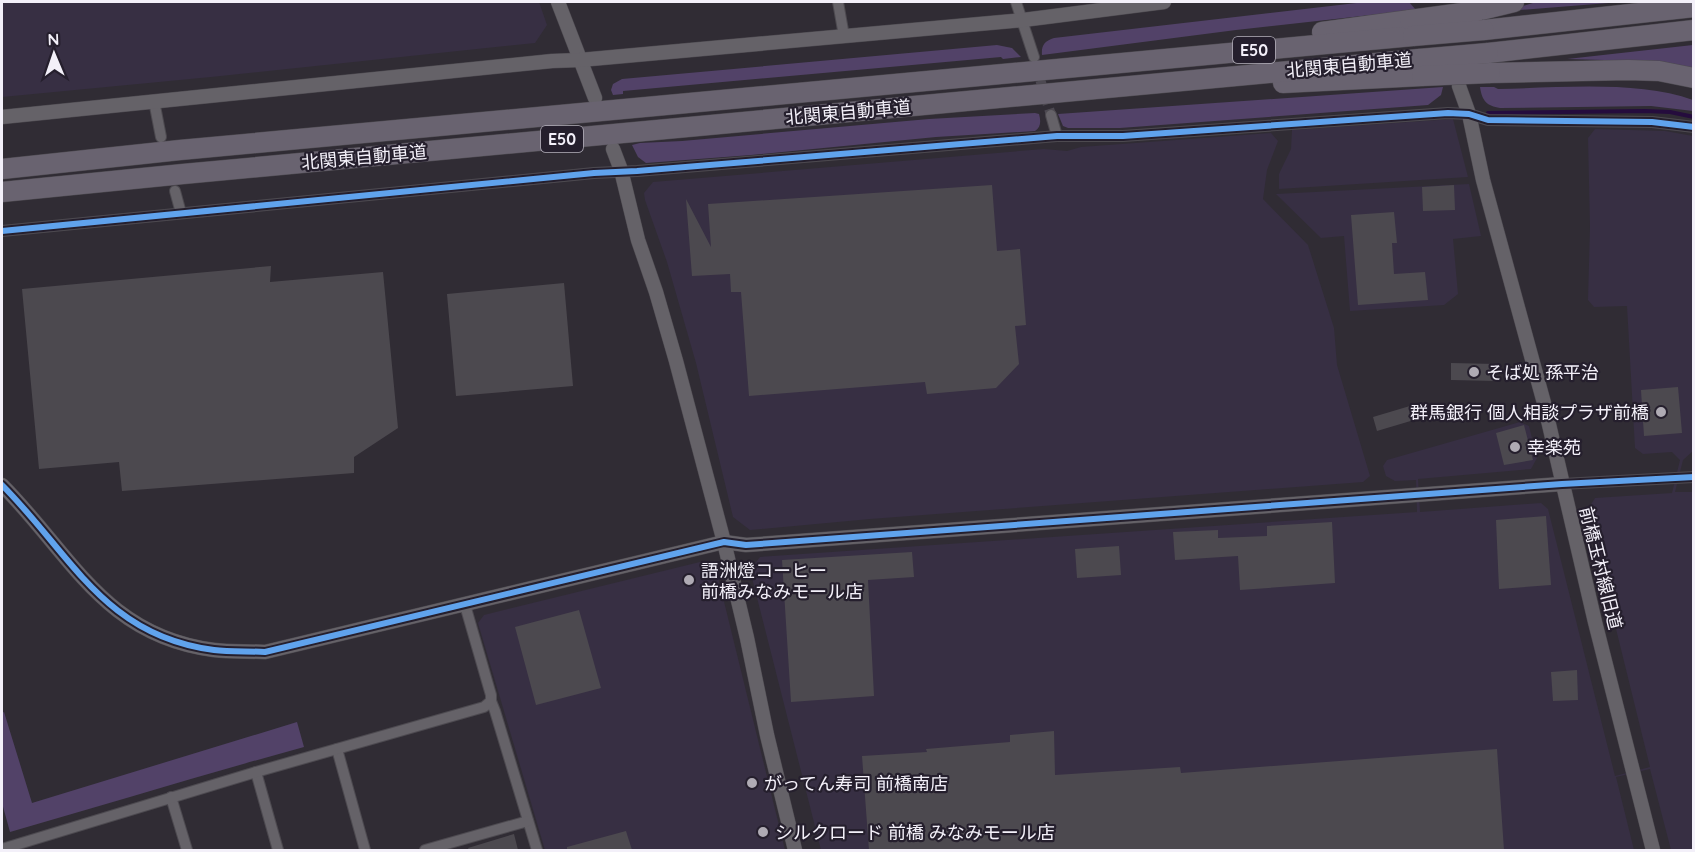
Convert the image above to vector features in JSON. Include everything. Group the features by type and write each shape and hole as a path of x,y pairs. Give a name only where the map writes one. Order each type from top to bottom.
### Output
{"highway":[{"path":"1411,28 1514,2"},
{"name":"北関東自動車道","path":"2,169 203,148 1094,66 1411,28 1484,30 1694,7"},
{"path":"1489,63 1694,30"},
{"path":"1489,63 1659,71 1694,78"},
{"name":"北関東自動車道","path":"2,192 1122,87 1315,83 1420,68 1489,63"}],"street":[{"path":"558,2 595,98"},
{"path":"838,2 844,36"},
{"path":"1016,2 1034,57"},
{"path":"2,117 552,61 1023,20 1164,2"},
{"name":"前橋玉村線旧道","path":"1459,86 1469,114 1483,180 1544,403 1630,764 1653,850"},
{"path":"154,101 161,137"},
{"path":"2,231 621,170 637,171 1057,136 1123,136 1448,113 1469,114 1488,120 1652,122 1694,127"},
{"path":"1051,115 1057,136"},
{"path":"613,149 621,170 638,240 676,361 724,542 795,850"},
{"path":"175,191 181,213"},
{"path":"2,485 74,569 106,602 140,627 184,644 215,650 265,652 724,542 746,545 1562,484 1694,477"},
{"path":"465,605 491,695 491,702 537,850"},
{"path":"2,849 171,797 484,707 491,702"},
{"path":"337,749 365,850"},
{"path":"256,772 278,850"},
{"path":"171,797 187,850"},
{"path":"425,850 528,821"}],"shaded area":[{"path":"2,2 539,2 547,25 535,43 2,97"},
{"path":"1365,2 1409,2 1416,10 1042,55 1044,44 1054,38"},
{"path":"1536,2 1621,2 1507,11"},
{"path":"997,45 1012,48 1021,57 623,91 623,94 613,95 611,90 613,84 622,79"},
{"path":"1693,45 1693,69 1641,61 1567,59"},
{"path":"1443,87 1441,95 1428,105 1120,128 1068,128 1063,126 1058,114"},
{"path":"1480,87 1498,89 1623,87 1671,94 1693,100 1693,111 1651,106 1500,108 1486,102"},
{"path":"1039,114 1040,121 1035,131 936,137 751,155 646,163 638,157 632,145 929,119"},
{"path":"1453,119 1468,177 1279,189 1279,174 1291,149 1292,130"},
{"path":"1595,129 1665,131 1693,136 1693,451 1683,460 1675,492 1693,492 1693,850 1671,850 1650,769 1616,777 1634,850 821,850 750,570 760,557 1417,512 1416,480 1395,481 1386,476 1383,466 1387,460 1520,422 1529,426 1537,458 1531,469 1418,479 1420,512 1541,503 1548,509 1615,776 1650,767 1587,511 1595,498 1672,493 1680,460 1672,452 1643,454 1635,448 1627,306 1594,307 1588,300 1590,227 1588,138"},
{"path":"1271,133 1278,141 1267,170 1263,199 1308,245 1334,328 1337,365 1370,476 1363,482 750,530 733,517 696,363 667,262 645,200 644,193 653,182 1044,149 1067,151 1081,147"},
{"path":"1469,184 1481,236 1453,239 1458,294 1444,305 1350,311 1344,236 1321,238 1276,194"},
{"path":"704,561 716,569 785,850 545,850 478,623 484,615"},
{"path":"4,712 32,803 297,722 304,747 10,832 2,803 2,713"}],"building":[{"path":"992,185 997,251 1020,249 1026,325 1015,326 1019,364 996,388 927,394 925,382 749,396 741,292 731,292 730,274 692,276 686,199 711,247 708,204"},
{"path":"1454,185 1455,210 1423,211 1422,187"},
{"path":"1394,212 1397,243 1392,243 1394,274 1425,272 1428,300 1358,305 1351,215"},
{"path":"271,266 270,282 383,272 398,428 354,457 354,473 122,491 119,462 39,469 22,289"},
{"path":"564,283 573,386 456,396 447,294"},
{"name":"そば処 孫平治","path":"1451,363 1496,364 1496,381 1451,380"},
{"name":"群馬銀行 個人相談プラザ前橋","path":"1678,387 1682,433 1644,436 1641,390"},
{"path":"1420,403 1424,417 1377,431 1373,417"},
{"name":"幸楽苑","path":"1524,425 1533,460 1504,465 1496,433"},
{"path":"1546,516 1551,585 1499,589 1496,520"},
{"path":"1332,522 1335,583 1240,590 1238,556 1175,560 1173,532 1218,530 1218,538 1267,536 1267,526"},
{"path":"1119,546 1121,575 1077,578 1075,549"},
{"path":"912,552 914,577 868,580 874,696 791,702 782,560"},
{"path":"579,610 601,688 536,705 515,627"},
{"path":"1577,670 1578,700 1553,701 1551,672"},
{"path":"1054,731 1055,775 1180,767 1181,773 1497,749 1504,850 869,850 862,756 927,752 926,749 1010,742 1010,735"},
{"path":"626,831 632,850 567,850 567,847"},
{"path":"514,834 518,850 469,850 468,848"}],"waterway":[{"path":"1488,113 1645,111 1670,112 1694,117"}],"tunnel":[{"path":"1036,66 1051,115"}],"cycle path":[{"path":"2,231 594,173 1057,136 1123,136 1448,113 1469,114 1488,120 1652,122 1694,127"},
{"path":"2,485 93,588 117,610 144,628 176,642 214,650 265,652 724,542 746,545 1562,484 1694,477"}],"place":[{"name":"そば処 孫平治","path":"1474,372"},
{"name":"群馬銀行 個人相談プラザ前橋","path":"1661,412"},
{"name":"幸楽苑","path":"1515,447"},
{"name":"語洲燈コーヒー 前橋みなみモール店","path":"689,580"},
{"name":"がってん寿司 前橋南店","path":"752,783"},
{"name":"シルクロード 前橋 みなみモール店","path":"763,832"}]}
